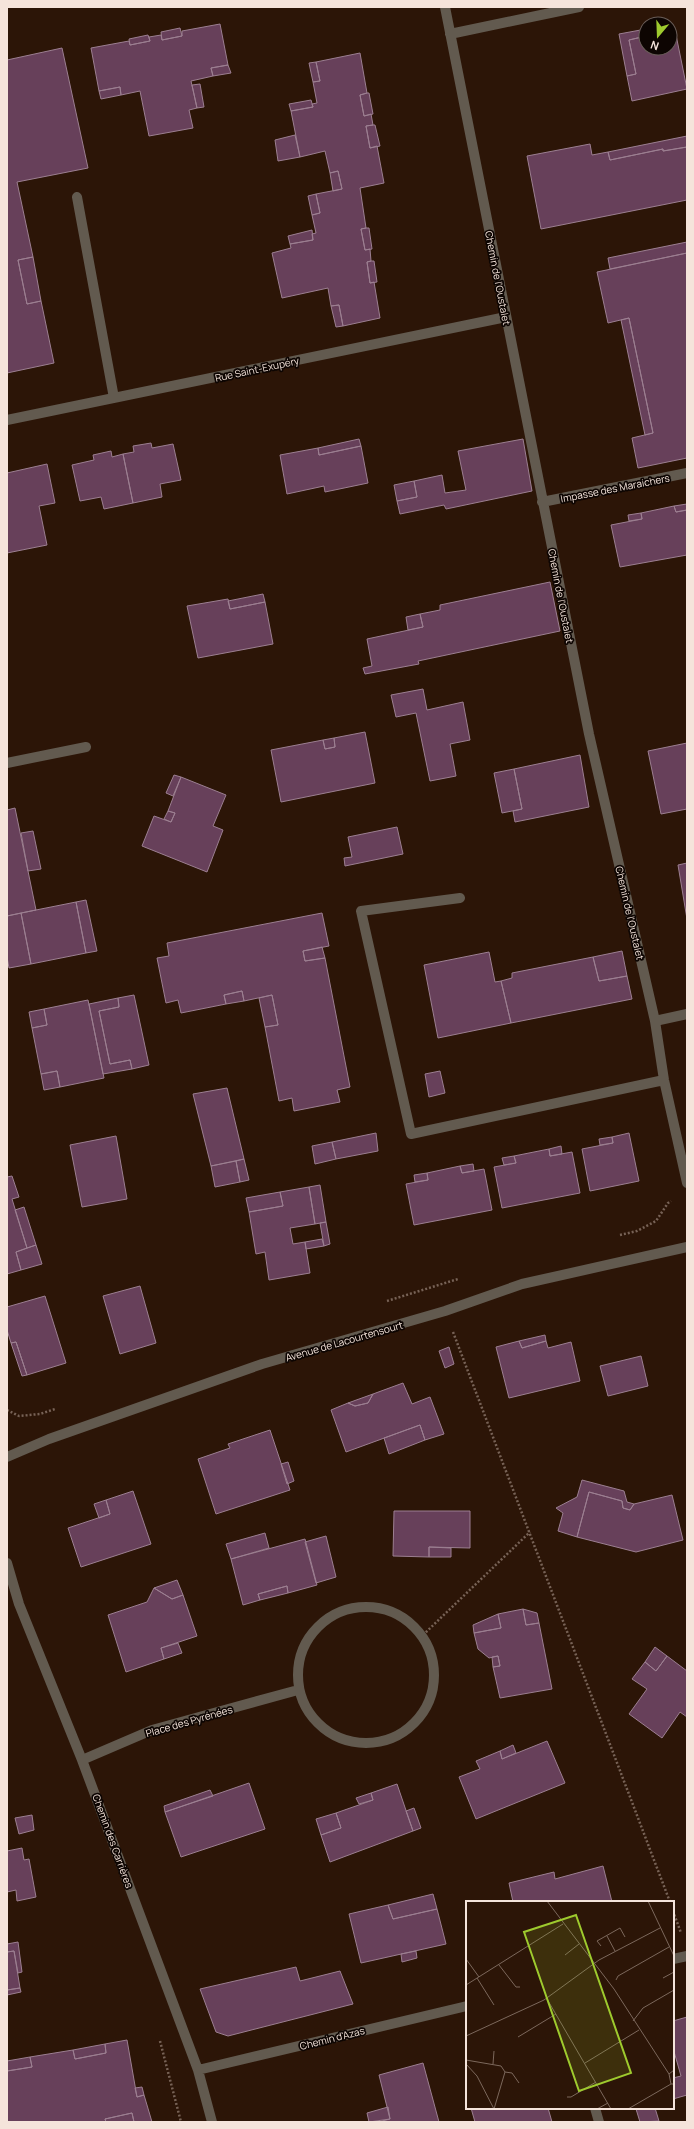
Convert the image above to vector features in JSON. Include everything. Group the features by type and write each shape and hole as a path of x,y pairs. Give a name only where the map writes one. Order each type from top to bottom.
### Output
{"street":[{"name":"Chemin de l'Oustalet","path":"445,7 589,734 655,1021 664,1080 687,1183"},
{"path":"450,34 579,7"},
{"path":"77,197 114,398"},
{"name":"Rue Saint-Exupéry","path":"7,420 506,318"},
{"name":"Impasse des Maraichers","path":"542,502 687,474"},
{"path":"7,763 86,747"},
{"path":"460,898 361,911 411,1134 664,1080"},
{"path":"655,1021 687,1014"},
{"name":"Avenue de Lacourtensourt","path":"7,1457 49,1439 262,1364 445,1311 522,1284 687,1247"},
{"name":"Chemin des Carrières","path":"7,1563 19,1604 82,1760 198,2070 212,2122"},
{"path":"370,1606 400,1614 423,1636 434,1664 432,1695 417,1722 392,1740 361,1744 332,1736 308,1715 298,1690 299,1655 314,1628 339,1610 370,1606"},
{"name":"Place des Pyrénées","path":"82,1760 152,1730 298,1690"},
{"path":"674,1959 687,1956"},
{"name":"Chemin d'Azas","path":"198,2070 466,2006"},
{"path":"595,2109 599,2122"}],"path":[{"path":"637,1231 656,1221 668,1203 674,1200"},
{"path":"445,1311 670,1901"},
{"path":"423,1636 530,1532"},
{"path":"674,1914 684,1941"}],"building":[{"path":"220,24 228,65 211,68 213,76 191,81 197,108 189,110 193,128 149,136 140,91 121,95 120,87 99,91 91,48 129,41 130,45 150,41 149,37 161,35 162,40 182,36 182,31"},
{"path":"180,28 182,36 162,40 161,32"},
{"path":"638,30 638,38 629,40 636,74 627,76 619,34"},
{"path":"148,35 150,41 130,45 129,39"},
{"path":"638,38 638,56 678,56 678,45 687,89 632,101 627,76 636,74 629,40"},
{"path":"62,48 88,168 17,182 33,257 18,260 27,304 41,301 54,363 7,373 7,60"},
{"path":"360,53 367,93 360,95 364,116 371,114 373,125 366,126 370,148 377,146 384,183 360,188 366,228 361,229 365,250 370,249 371,261 367,262 370,283 374,282 380,318 343,326 339,305 331,306 328,288 282,298 272,253 291,248 290,244 313,240 312,234 316,233 312,215 320,213 316,194 342,189 338,171 330,173 325,151 300,157 291,111 313,107 312,104 317,103 313,82 320,81 316,62"},
{"path":"316,62 320,81 313,82 309,63"},
{"path":"228,65 231,73 213,76 211,68"},
{"path":"200,84 204,107 197,108 192,85"},
{"path":"120,87 121,95 101,99 99,91"},
{"path":"369,93 373,114 364,116 360,95"},
{"path":"311,100 313,107 291,111 289,104"},
{"path":"375,125 380,146 370,148 366,126"},
{"path":"295,135 300,157 278,161 275,140"},
{"path":"687,136 687,147 663,151 663,149 610,160 608,152"},
{"path":"590,144 592,155 608,152 610,160 663,149 663,151 687,147 687,200 541,229 527,156"},
{"path":"338,171 342,189 333,191 330,173"},
{"path":"316,194 320,213 312,215 308,196"},
{"path":"369,228 372,249 365,250 361,229"},
{"path":"312,230 313,240 290,244 288,236"},
{"path":"687,242 687,253 610,269 608,258"},
{"path":"687,253 687,458 638,468 632,438 653,433 629,318 608,323 597,272"},
{"path":"33,257 41,301 27,304 18,260"},
{"path":"374,261 377,282 370,283 367,262"},
{"path":"339,305 343,326 336,327 331,306"},
{"path":"629,318 653,433 645,435 621,320"},
{"path":"359,439 361,446 319,455 318,448"},
{"path":"523,439 532,491 446,509 444,505 400,514 397,501 417,497 414,481 442,475 445,493 466,490 458,451"},
{"path":"151,443 152,448 173,444 181,480 160,484 162,497 133,503 123,454 134,452 133,446"},
{"path":"361,446 368,483 325,492 324,486 287,494 280,455 318,448 319,455"},
{"path":"111,451 112,457 123,454 133,503 104,509 101,497 80,501 72,465 94,460 93,455"},
{"path":"47,464 55,503 39,506 47,545 7,553 7,473"},
{"path":"414,481 417,497 397,501 394,485"},
{"path":"687,504 687,510 676,512 674,506"},
{"path":"674,506 676,512 687,510 687,555 620,567 611,525 642,519 641,513"},
{"path":"641,513 642,519 629,521 628,515"},
{"path":"550,582 560,631 418,661 419,664 365,674 363,668 372,666 367,639 423,627 420,614 440,610 440,605"},
{"path":"263,594 265,602 230,609 228,601"},
{"path":"228,599 230,609 265,602 273,644 198,658 187,606"},
{"path":"420,614 423,627 408,630 406,617"},
{"path":"423,689 427,710 463,702 470,740 450,744 456,776 430,781 416,713 396,717 391,695"},
{"path":"365,732 375,783 281,802 271,750 323,740 325,749 335,747 334,738"},
{"path":"334,738 335,747 325,749 323,740"},
{"path":"687,743 687,809 661,814 648,751"},
{"path":"580,755 589,807 515,822 513,811 522,809 514,769"},
{"path":"514,769 522,809 502,813 494,773"},
{"path":"174,775 181,777 173,796 166,793"},
{"path":"181,777 226,795 213,826 223,830 207,872 142,846 154,816 171,822 175,813 168,811"},
{"path":"15,808 36,910 7,916 7,810"},
{"path":"168,811 175,813 171,822 164,819"},
{"path":"397,827 403,854 345,866 344,858 352,857 348,837"},
{"path":"33,831 41,869 28,871 21,833"},
{"path":"687,863 687,919 678,865"},
{"path":"86,900 97,951 86,953 76,902"},
{"path":"76,902 86,953 31,964 21,913"},
{"path":"21,913 31,964 9,968 7,957 7,916"},
{"path":"322,913 329,946 303,951 305,961 325,958 350,1087 337,1090 340,1102 294,1111 292,1098 279,1101 265,1027 278,1025 272,995 244,1001 242,991 224,995 226,1004 181,1013 178,1000 166,1003 157,958 169,956 167,943"},
{"path":"322,947 325,958 305,961 303,951"},
{"path":"622,951 627,976 599,981 593,957"},
{"path":"489,952 495,982 501,981 511,1023 438,1038 424,965"},
{"path":"593,957 599,981 627,976 632,999 511,1023 501,981 512,978 512,973"},
{"path":"242,991 244,1001 226,1004 224,995"},
{"path":"134,995 149,1065 132,1069 130,1060 110,1064 99,1011 119,1007 118,998"},
{"path":"272,995 278,1025 265,1027 259,998"},
{"path":"118,998 119,1007 99,1011 110,1064 130,1060 132,1069 103,1074 89,1004"},
{"path":"88,1000 104,1078 60,1087 57,1071 41,1074 32,1028 47,1025 44,1009"},
{"path":"44,1009 47,1025 32,1028 29,1012"},
{"path":"57,1071 60,1087 44,1090 41,1074"},
{"path":"440,1071 445,1093 429,1097 425,1074"},
{"path":"227,1088 244,1159 211,1166 193,1094"},
{"path":"376,1133 378,1151 336,1159 332,1142"},
{"path":"629,1133 639,1181 590,1191 582,1149 613,1143 612,1137"},
{"path":"116,1136 127,1199 82,1207 70,1145"},
{"path":"612,1137 613,1143 600,1145 599,1139"},
{"path":"332,1142 336,1159 315,1164 312,1146"},
{"path":"561,1146 562,1154 550,1156 549,1149"},
{"path":"549,1149 550,1156 572,1152 580,1193 502,1208 494,1167 516,1163 514,1156"},
{"path":"514,1156 516,1163 504,1165 502,1158"},
{"path":"244,1159 249,1180 240,1182 236,1161"},
{"path":"236,1161 240,1182 215,1187 211,1166"},
{"path":"473,1164 474,1171 462,1173 460,1166"},
{"path":"460,1166 462,1173 484,1169 492,1210 414,1225 406,1184 428,1180 427,1173"},
{"path":"427,1173 428,1180 415,1182 414,1175"},
{"path":"12,1176 19,1197 12,1199 27,1248 16,1252 21,1270 7,1274 7,1177"},
{"path":"320,1185 326,1222 315,1224 309,1187"},
{"path":"309,1187 315,1224 290,1228 293,1244 305,1242 310,1273 269,1280 265,1252 256,1254 249,1212 283,1206 280,1192"},
{"path":"280,1192 283,1206 249,1212 246,1198"},
{"path":"24,1207 36,1245 27,1248 15,1210"},
{"path":"326,1222 330,1244 324,1246 320,1223"},
{"path":"322,1239 324,1246 306,1249 305,1242"},
{"path":"36,1245 42,1264 21,1270 16,1252"},
{"path":"140,1286 156,1343 120,1354 103,1296"},
{"path":"45,1296 66,1363 27,1375 16,1342 11,1343 7,1330 7,1307"},
{"path":"545,1335 546,1341 522,1348 519,1341"},
{"path":"519,1341 522,1348 546,1341 548,1348 571,1342 580,1381 509,1398 496,1347"},
{"path":"16,1342 27,1375 22,1376 11,1343"},
{"path":"449,1347 454,1364 445,1368 439,1351"},
{"path":"641,1356 648,1386 608,1396 600,1366"},
{"path":"403,1383 412,1404 430,1397 444,1434 425,1440 420,1425 346,1452 331,1410 348,1403 355,1406 368,1403 373,1394"},
{"path":"373,1394 368,1403 355,1406 348,1403"},
{"path":"420,1425 425,1440 389,1454 384,1438"},
{"path":"270,1430 290,1490 216,1514 198,1459 230,1448 228,1444"},
{"path":"288,1462 294,1481 287,1484 281,1464"},
{"path":"582,1480 624,1491 627,1502 634,1504 630,1510 623,1508 622,1501 589,1492 577,1537 558,1531 563,1513 556,1508 577,1497"},
{"path":"133,1491 151,1544 81,1567 68,1528 110,1514 106,1500"},
{"path":"589,1492 622,1501 623,1508 630,1510 634,1504 672,1495 683,1540 636,1552 577,1537"},
{"path":"106,1500 110,1514 99,1518 94,1504"},
{"path":"394,1511 470,1511 470,1548 429,1547 429,1557 393,1556"},
{"path":"265,1533 269,1548 231,1559 226,1544"},
{"path":"326,1536 336,1577 316,1583 305,1542"},
{"path":"305,1539 317,1585 288,1593 287,1586 258,1594 260,1600 243,1605 231,1559"},
{"path":"429,1547 451,1548 451,1557 429,1557"},
{"path":"177,1580 183,1595 172,1599 154,1588"},
{"path":"287,1586 288,1593 260,1600 258,1594"},
{"path":"154,1588 172,1599 183,1595 197,1636 161,1648 164,1659 126,1672 108,1615 147,1602"},
{"path":"523,1609 526,1625 539,1623 552,1689 500,1698 493,1667 500,1666 498,1656 489,1658 478,1649 474,1633 501,1628 498,1614"},
{"path":"523,1609 537,1613 539,1623 526,1625"},
{"path":"498,1614 501,1628 474,1633 473,1625"},
{"path":"178,1643 182,1653 164,1659 161,1648"},
{"path":"655,1647 667,1656 656,1671 645,1662"},
{"path":"498,1656 500,1666 493,1667 492,1657"},
{"path":"667,1656 687,1671 687,1717 680,1712 662,1738 629,1714 647,1689 632,1679 645,1662 656,1671"},
{"path":"547,1741 565,1783 476,1819 459,1777 480,1769 476,1761 500,1751 502,1759"},
{"path":"513,1745 516,1753 502,1759 500,1751"},
{"path":"249,1783 265,1829 181,1857 165,1812"},
{"path":"397,1784 413,1831 330,1862 321,1835 341,1828 336,1813 373,1800 371,1793"},
{"path":"210,1790 213,1796 165,1812 164,1806"},
{"path":"371,1793 373,1800 359,1804 356,1798"},
{"path":"414,1808 421,1828 413,1831 406,1811"},
{"path":"336,1813 341,1828 321,1835 316,1819"},
{"path":"32,1815 34,1830 19,1834 15,1818"},
{"path":"22,1848 24,1860 29,1859 36,1897 17,1901 16,1890 7,1892 7,1851"},
{"path":"603,1866 612,1901 513,1901 509,1883 554,1872 555,1879"},
{"path":"433,1894 437,1909 393,1919 388,1905"},
{"path":"388,1905 393,1919 437,1909 446,1944 361,1963 349,1914"},
{"path":"18,1942 22,1972 18,1973 14,1951 7,1952 7,1944"},
{"path":"14,1951 20,1988 7,1990 7,1952"},
{"path":"416,1951 417,1958 402,1962 401,1954"},
{"path":"296,1967 300,1981 340,1971 353,2004 228,2036 216,2032 200,1989"},
{"path":"20,1988 21,1992 7,1995 7,1990"},
{"path":"687,2017 687,2095 674,2099 674,2078 681,2076 674,2052 674,2021"},
{"path":"127,2040 137,2097 144,2095 152,2122 134,2122 132,2113 105,2119 106,2122 7,2122 7,2071 32,2067 30,2057 73,2050 75,2059 106,2053 105,2044"},
{"path":"105,2044 106,2053 75,2059 73,2050"},
{"path":"30,2057 32,2067 7,2071 7,2061"},
{"path":"423,2063 439,2122 378,2122 390,2119 379,2075"},
{"path":"142,2087 144,2095 137,2097 135,2088"},
{"path":"388,2107 390,2119 369,2122 367,2113"},
{"path":"471,2109 548,2109 552,2122 475,2122"},
{"path":"636,2109 655,2109 659,2121 640,2122"},
{"path":"132,2113 134,2122 106,2122 105,2119"}]}
